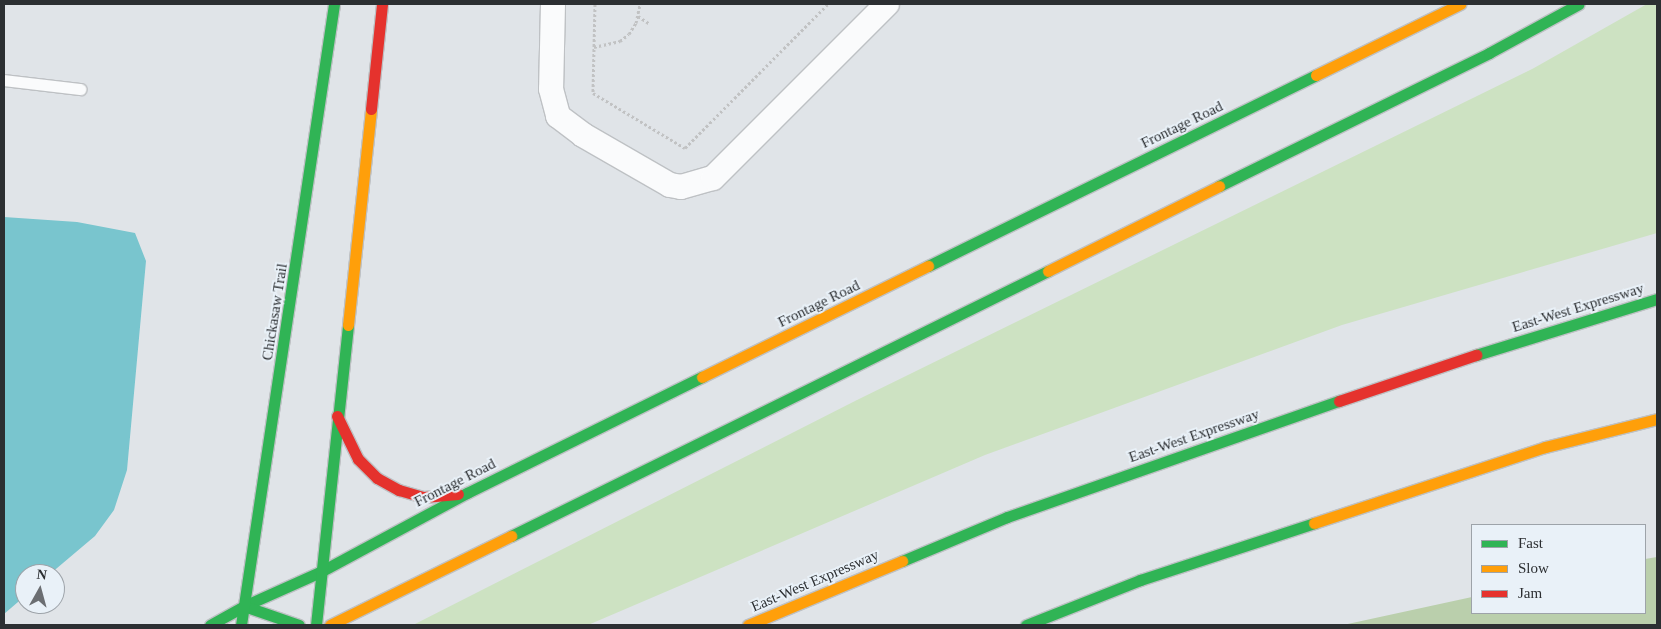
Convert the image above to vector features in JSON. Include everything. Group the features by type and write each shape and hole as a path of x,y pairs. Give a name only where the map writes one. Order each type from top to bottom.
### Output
{"main road":[{"name":"Chickasaw Trail","path":"241,625 334,4"},
{"path":"316,625 320,572 382,4"},
{"name":"Frontage Road","path":"210,625 244,606 320,572 467,493 1460,4"},
{"path":"330,625 1489,53 1579,4"},
{"name":"East-West Expressway","path":"748,625 1017,514 1430,370 1657,299"},
{"path":"337,416 358,459 377,478 399,490 424,497 467,493"},
{"path":"1026,625 1140,580 1535,450 1657,419"},
{"path":"244,606 299,625"}],"street":[{"path":"553,4 552,89 558,116 583,135 670,185 681,187 713,178 887,4"}],"lane":[{"path":"4,80 80,89"}],"path":[{"path":"595,4 593,93 685,148 828,4"},
{"path":"594,47 620,41 629,34 638,16 640,4"},
{"path":"638,16 650,24"}],"green space":[{"path":"1647,4 1657,4 1657,233 1342,325 985,455 588,625 413,625 857,400 1534,68"},
{"path":"1657,557 1657,625 1343,625 1471,597 1471,614 1646,614 1646,559"}],"water":[{"path":"4,217 77,222 135,233 146,261 127,470 114,510 95,536 62,564 15,564 15,605 4,614"}],"traffic: fast":[{"path":"241,625 334,4"},
{"path":"1219,186 1489,53 1579,4"},
{"path":"928,266 1316,75"},
{"path":"511,536 1048,271"},
{"path":"1476,355 1657,299"},
{"path":"316,625 348,325"},
{"path":"244,606 320,572 467,493 702,377"},
{"path":"902,561 1007,517 1339,401"},
{"path":"1026,625 1140,580 1314,523"},
{"path":"244,606 299,625"},
{"path":"210,625 244,606"}],"traffic: slow":[{"path":"1316,75 1460,4"},
{"path":"348,325 371,109"},
{"path":"1048,271 1219,186"},
{"path":"702,377 928,266"},
{"path":"1314,523 1545,447 1657,419"},
{"path":"330,625 511,536"},
{"path":"748,625 902,561"}],"traffic: jam":[{"path":"371,109 382,4"},
{"path":"1339,401 1476,355"},
{"path":"337,416 358,459 377,478 399,490 424,497 458,494"}]}
